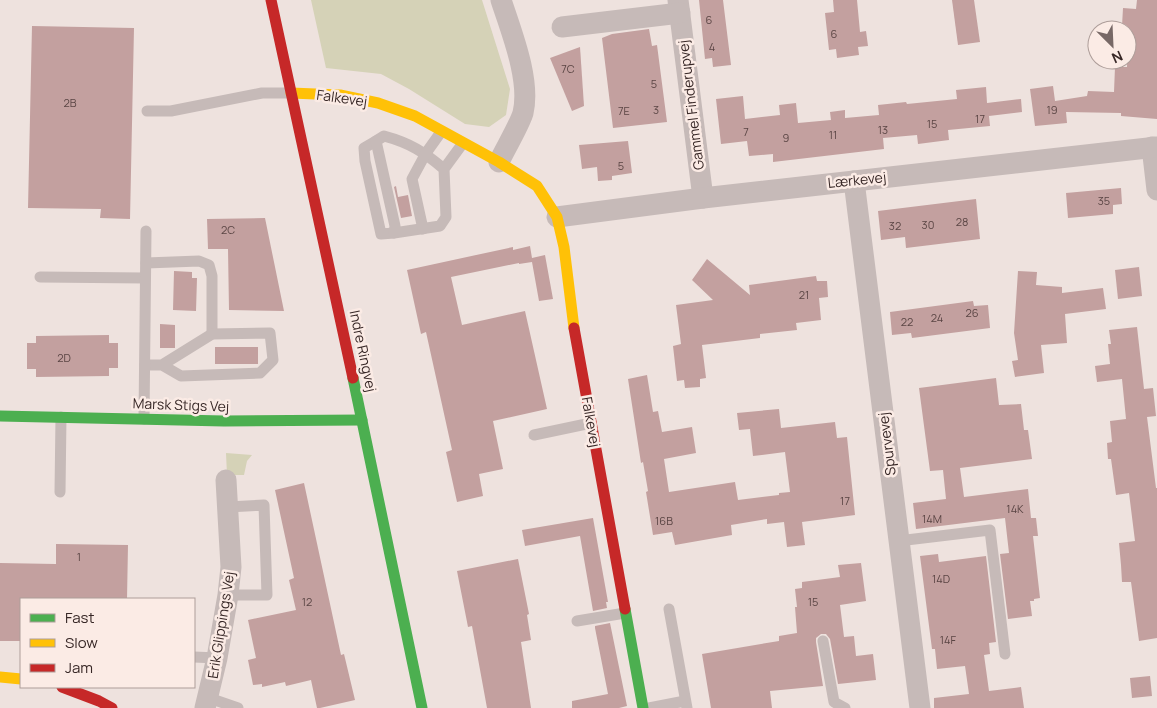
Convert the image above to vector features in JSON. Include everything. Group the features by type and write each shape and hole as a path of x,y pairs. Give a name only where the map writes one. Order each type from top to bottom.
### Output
{"street":[{"name":"Indre Ringvej","path":"271,0 422,708"},
{"path":"498,162 523,113 524,81 518,53 501,0"},
{"name":"Gammel Finderupvej","path":"562,26 679,6 702,198"},
{"name":"Falkevej","path":"291,93 317,93 378,103 415,116 537,186 557,217 564,247 574,328 643,708"},
{"path":"1155,147 1157,190"},
{"name":"Lærkevej","path":"557,217 702,198 1155,147"},
{"name":"Spurvevej","path":"854,181 920,708"},
{"name":"Marsk Stigs Vej","path":"0,416 144,418 224,422 362,420"},
{"name":"Erik Glippings Vej","path":"207,703 228,595 230,566 226,480"},
{"path":"0,677 20,679"},
{"path":"65,688 112,708"}],"lane":[{"path":"147,111 171,111 262,93 291,93"},
{"path":"423,229 412,179 426,153 442,132"},
{"path":"444,169 426,153 406,142 384,136 376,141 395,226 394,233 440,226 446,217 444,169 463,143"},
{"path":"144,418 146,231"},
{"path":"146,263 199,261 209,265 212,276 212,334"},
{"path":"40,277 145,278"},
{"path":"144,365 162,365 181,376 260,373 273,360 270,333 212,334 162,365"},
{"path":"60,492 62,417"},
{"path":"534,435 592,423"},
{"path":"228,506 264,505 267,595 228,595"},
{"path":"898,541 990,530 1005,654"},
{"path":"649,708 686,704 669,609"},
{"path":"577,621 625,613"},
{"path":"823,641 834,702 846,708"},
{"path":"195,657 217,658"},
{"path":"207,703 238,708"}],"shaded area":[{"path":"311,0 482,0 510,89 506,115 489,127 465,124 381,74 326,68"},
{"path":"226,453 252,455 247,461 244,475 227,475"}],"building":[{"path":"699,0 723,0 731,65 713,67 712,58 705,59"},
{"path":"833,0 857,0 860,32 866,31 868,46 858,47 859,55 837,58 836,49 829,50 825,13 834,12"},
{"path":"952,0 974,0 980,42 958,45"},
{"path":"1137,0 1157,0 1157,119 1121,116 1121,113 1066,112 1067,123 1035,126 1030,89 1053,86 1055,101 1087,96 1088,91 1114,92 1115,70 1137,70 1137,20 1122,20 1123,8 1136,9"},
{"path":"32,26 134,28 130,219 100,218 101,209 28,208"},
{"path":"649,29 652,46 657,45 667,122 613,128 602,38 612,34"},
{"path":"580,47 584,106 572,111 550,58"},
{"path":"986,87 987,103 1021,99 1022,112 989,116 990,126 948,130 949,140 918,144 917,135 883,138 884,149 773,162 773,154 749,156 747,141 721,144 716,99 743,96 745,119 780,115 779,105 796,103 798,123 831,120 830,112 845,110 845,118 879,115 878,105 957,99 956,90"},
{"path":"628,141 632,173 612,176 612,180 598,181 597,167 582,169 579,145"},
{"path":"396,186 398,197 408,195 412,216 401,218 394,187"},
{"path":"1121,188 1122,204 1113,205 1113,214 1068,218 1066,193"},
{"path":"976,199 980,239 906,248 905,237 881,240 878,211"},
{"path":"265,218 284,311 229,310 228,249 208,249 207,219"},
{"path":"530,246 532,258 545,255 553,299 539,301 532,262 451,277 462,325 525,311 547,409 493,421 503,469 479,474 483,496 457,502 446,452 452,450 426,332 421,334 407,270 513,247 513,250"},
{"path":"707,259 750,295 749,285 816,276 817,281 827,281 828,297 819,298 821,320 796,323 797,330 760,334 760,338 702,345 706,378 700,379 700,387 685,388 684,380 677,381 673,346 681,344 676,305 713,300 692,280"},
{"path":"1139,267 1142,296 1118,299 1115,270"},
{"path":"174,271 192,272 192,278 197,278 196,311 173,310"},
{"path":"1018,271 1037,272 1036,285 1062,287 1062,293 1103,288 1106,309 1065,314 1067,343 1041,345 1044,373 1015,377 1012,361 1018,360 1014,333"},
{"path":"973,301 974,306 988,305 990,328 912,338 911,333 892,335 890,312"},
{"path":"160,324 175,325 175,348 160,348"},
{"path":"1137,327 1144,389 1153,388 1156,416 1147,417 1157,488 1157,638 1139,641 1131,582 1122,582 1119,543 1135,541 1129,493 1116,495 1111,459 1108,459 1107,443 1112,442 1110,421 1126,419 1122,379 1097,382 1095,366 1110,364 1108,344 1111,344 1109,330"},
{"path":"109,335 109,343 118,343 118,368 109,368 109,376 36,377 36,369 27,369 27,343 36,343 36,336"},
{"path":"215,347 258,347 258,364 215,364"},
{"path":"647,375 653,412 658,411 662,432 692,427 696,453 664,459 669,492 735,482 738,500 790,492 785,452 753,456 750,429 739,430 737,413 779,409 781,428 835,422 837,438 847,437 855,515 802,522 805,545 787,547 784,522 767,524 767,519 731,525 732,535 675,545 672,532 653,535 646,492 648,491 643,462 641,463 628,379"},
{"path":"996,378 999,405 1021,404 1024,430 1028,430 1032,459 960,468 964,497 1028,489 1031,518 1036,518 1038,536 1033,536 1040,598 1030,601 1032,616 1008,619 1000,554 1009,553 1005,518 916,529 913,503 946,499 943,470 930,471 919,388"},
{"path":"304,483 341,655 344,654 355,700 320,708 317,708 311,680 286,686 285,682 262,687 262,684 253,685 248,660 256,658 248,620 296,610 289,580 294,578 275,490"},
{"path":"593,518 608,602 606,602 607,608 593,611 580,536 525,546 522,530"},
{"path":"56,544 128,545 127,598 20,598 20,641 0,641 0,563 56,564"},
{"path":"938,554 939,562 986,556 996,642 989,643 990,654 984,655 989,691 1021,687 1024,708 934,708 934,698 969,694 965,666 937,669 935,649 932,649 920,556"},
{"path":"518,559 529,614 527,615 531,640 521,642 531,708 487,708 472,626 468,627 457,571"},
{"path":"861,563 866,601 840,605 844,637 854,636 856,656 873,654 876,680 838,684 830,639 826,634 821,634 816,638 816,642 823,686 770,691 772,708 711,708 702,654 779,641 779,636 797,633 795,589 802,588 802,582 840,577 838,565"},
{"path":"610,623 627,706 619,708 572,708 572,701 608,694 595,626"},
{"path":"1150,676 1152,696 1132,698 1130,678"}],"traffic: fast":[{"path":"353,378 422,708"},
{"path":"0,416 224,421 362,420"},
{"path":"625,609 643,708"}],"traffic: slow":[{"path":"291,93 340,95 378,103 415,116 499,162 537,186 557,217 564,247 574,328"},
{"path":"0,677 20,679"}],"traffic: jam":[{"path":"271,0 353,378"},
{"path":"574,328 625,609"},
{"path":"65,688 112,708"}]}
